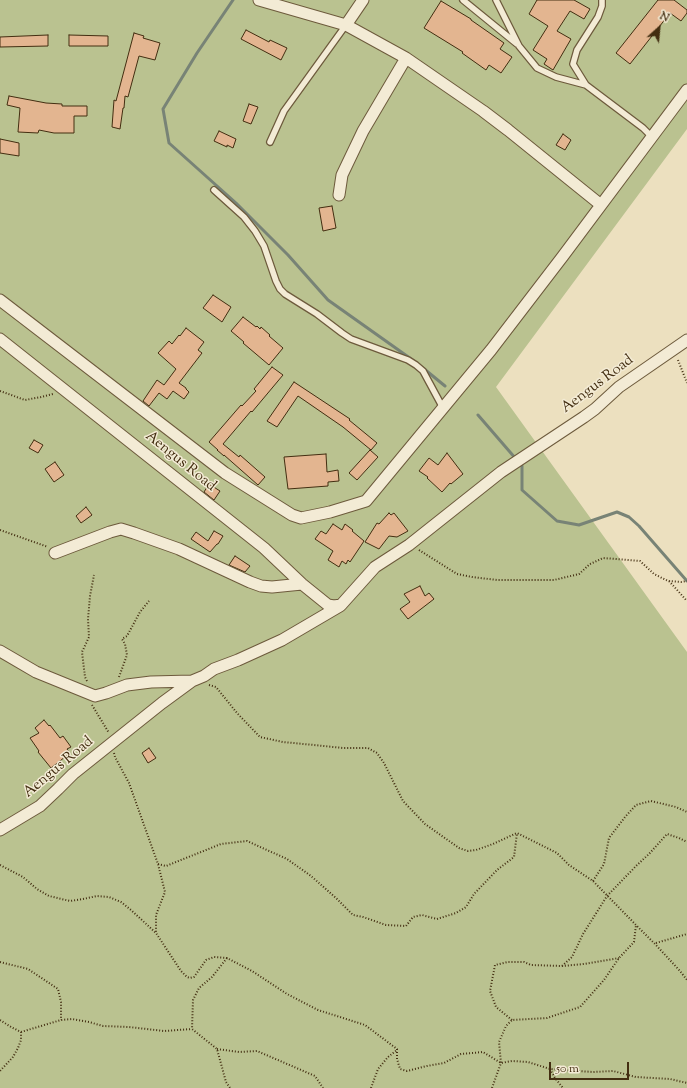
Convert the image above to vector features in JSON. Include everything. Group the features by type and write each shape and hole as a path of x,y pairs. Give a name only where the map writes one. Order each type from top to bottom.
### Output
{"street":[{"path":"259,0 346,25 406,58 502,125 601,205"},
{"path":"346,25 362,0"},
{"path":"339,194 342,175 363,131 406,58"},
{"path":"0,300 225,473 292,515 301,518 330,512 366,501 491,350 687,90"},
{"name":"Aengus Road","path":"0,339 264,548 302,584 328,605 341,605"},
{"name":"Aengus Road","path":"0,830 40,806 74,774 114,741 192,681 204,676 214,669 282,640 341,605 375,567 409,544 511,465 595,409 618,387 687,340"},
{"path":"55,553 121,529 134,532 179,549 261,586 272,587 302,584"},
{"path":"0,651 36,672 90,694 106,693 127,684 192,681"}],"lane":[{"path":"463,0 519,46 537,68 556,77 586,86 643,128 652,137"},
{"path":"496,0 519,46"},
{"path":"586,86 573,64 577,50 598,17 602,6 602,0"},
{"path":"270,142 284,111 346,25"},
{"path":"214,190 244,217 256,231 264,246 276,281 280,289 285,294 317,314 351,339 408,360 416,365 423,371 444,408"}],"path":[{"path":"674,348 687,383"},
{"path":"0,392 25,400 41,398 66,391"},
{"path":"0,530 52,549 55,553"},
{"path":"409,544 458,574 497,580 554,580 579,574 590,564 604,558 640,561 654,574 668,581 687,601"},
{"path":"94,575 88,619 89,636 82,652 85,677 99,717 114,741 115,757 129,783 158,864 165,892 156,915 156,933"},
{"path":"668,581 687,581"},
{"path":"115,690 127,655 125,644 122,639 127,636 140,612 149,601"},
{"path":"192,681 216,687 237,713 260,737 283,742 344,748 368,748 377,753 384,763 403,801 425,824 459,848 468,851 476,850 517,833"},
{"path":"593,881 604,864 609,838 636,805 651,801 676,807 687,812"},
{"path":"158,864 166,866 221,844 247,841 287,859 312,876 353,915 386,925 406,926 413,917 422,915 437,918 456,913 466,907 474,894 497,870 514,857 517,833"},
{"path":"517,833 557,853 569,866 593,881 655,944 687,980"},
{"path":"562,966 572,957 583,934 607,896 667,834 687,842"},
{"path":"0,865 23,877 49,896 70,901 83,900 97,896 109,897 121,902 156,933 181,971 190,978 194,977 206,960 214,957 227,958 252,971 287,994 318,1010 365,1025 398,1049"},
{"path":"492,1088 501,1063 499,1042 506,1026 512,1020 547,1018 580,1007 604,980 619,958 634,942 636,925"},
{"path":"655,944 687,934"},
{"path":"192,1029 193,1000 199,988 212,978 227,958"},
{"path":"512,1020 496,1007 490,991 495,966 508,962 524,962 531,965 562,966 619,958"},
{"path":"0,962 28,969 58,989 61,1002 61,1020"},
{"path":"0,1020 21,1032 61,1020 72,1019 103,1026 164,1031 192,1029 217,1049 239,1052 257,1051 315,1076 323,1088"},
{"path":"0,1071 13,1057 21,1040 21,1032"},
{"path":"217,1049 226,1082 230,1088"},
{"path":"398,1049 396,1059 400,1069 407,1071 444,1063 461,1054 483,1052 501,1063 512,1060 528,1062 550,1069 613,1072 636,1076 670,1078 687,1083"},
{"path":"371,1088 378,1069 388,1057 398,1049"},
{"path":"550,1069 563,1088"}],"green space":[{"path":"0,0 687,0 687,129 496,387 687,652 687,1088 0,1088"}],"building":[{"path":"537,0 574,0 590,9 584,19 570,11 557,31 571,39 553,70 544,64 547,59 533,50 548,26 529,14"},
{"path":"658,0 674,0 687,10 687,13 681,21 670,13 630,64 616,53"},
{"path":"441,1 471,19 504,43 500,49 512,57 501,73 489,65 486,70 462,53 463,52 424,28"},
{"path":"246,30 269,42 270,40 287,48 281,60 241,39"},
{"path":"134,33 144,36 143,38 160,43 155,60 139,56 128,97 125,96 120,129 112,127 114,100 116,101"},
{"path":"48,35 48,46 0,47 0,37"},
{"path":"69,35 108,36 108,46 69,46"},
{"path":"9,96 46,103 62,104 62,106 87,106 87,116 74,116 74,133 54,133 39,130 38,133 18,132 20,108 7,105"},
{"path":"249,104 258,107 251,124 243,121"},
{"path":"219,131 236,139 233,148 214,141"},
{"path":"563,134 571,140 565,150 556,145"},
{"path":"0,139 19,143 19,156 0,153"},
{"path":"332,206 336,228 323,231 319,208"},
{"path":"213,295 231,307 222,322 203,308"},
{"path":"243,317 256,327 257,326 260,329 261,327 283,348 269,365 231,331"},
{"path":"186,328 204,342 198,350 202,353 179,383 189,392 184,399 173,391 167,399 159,393 149,406 143,401 157,380 164,385 176,369 158,353 169,341 172,344"},
{"path":"272,367 283,375 223,444 239,457 240,455 265,477 258,485 209,442 241,405 242,406 256,391 254,389"},
{"path":"294,382 350,419 349,420 377,443 371,450 343,427 298,396 277,427 267,421"},
{"path":"34,440 43,445 38,453 29,448"},
{"path":"370,450 378,457 357,480 349,473"},
{"path":"447,453 463,474 451,484 450,483 442,492 427,478 428,477 419,471 429,458 438,465"},
{"path":"326,454 327,472 338,470 339,481 328,482 328,486 288,489 284,457"},
{"path":"55,462 64,475 54,482 45,469"},
{"path":"209,484 220,491 214,500 204,492"},
{"path":"86,507 92,515 81,523 76,516"},
{"path":"389,513 391,515 394,513 408,531 397,537 389,536 379,549 365,542 377,523 379,524"},
{"path":"333,524 342,530 345,524 364,541 350,562 348,560 346,564 342,561 339,567 328,560 333,551 315,539 321,531 326,534"},
{"path":"214,531 223,536 210,552 191,539 196,532 208,541"},
{"path":"235,556 250,566 245,572 229,565"},
{"path":"420,586 425,596 429,593 434,599 408,619 400,609 410,602 404,594"},
{"path":"44,720 60,738 63,736 71,747 67,749 70,753 51,768 38,752 39,751 30,738 39,733 35,728"},
{"path":"149,748 156,758 148,763 142,753"}],"waterway":[{"path":"233,0 197,53 163,109 169,143 236,203 288,255 328,300 414,361"},
{"path":"423,368 445,386"},
{"path":"478,415 516,459"},
{"path":"520,464 522,466 522,490 557,521 579,525 617,512 629,517 639,526 687,581"}]}
